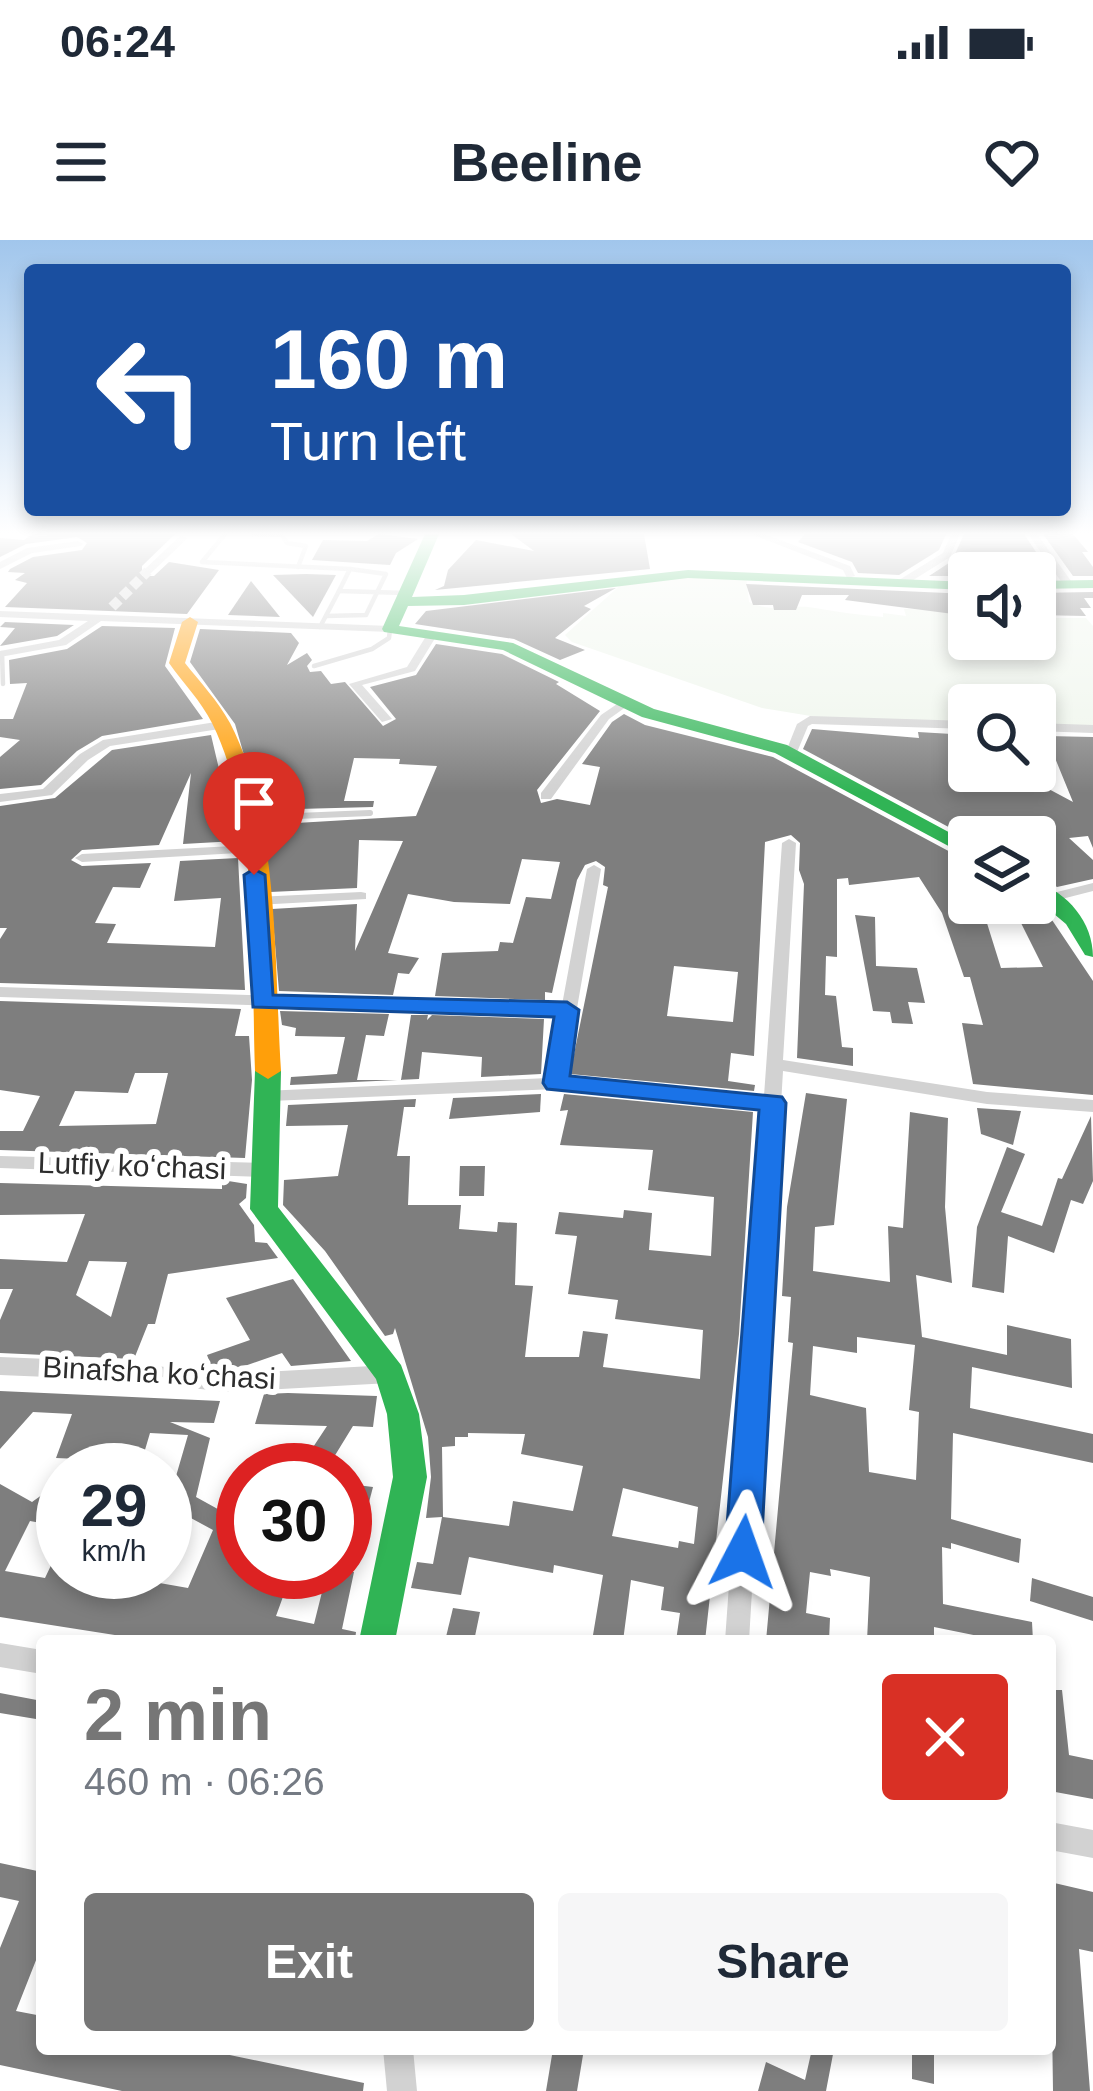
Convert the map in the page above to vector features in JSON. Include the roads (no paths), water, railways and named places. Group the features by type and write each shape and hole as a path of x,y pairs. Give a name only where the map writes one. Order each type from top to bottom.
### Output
{"street":[{"path":"1,654 62,643 94,620"},
{"path":"161,620 323,621 532,654 624,704 718,726 791,754 948,840"},
{"path":"390,629 391,620"},
{"path":"190,622 177,663 222,725 252,849 270,1095 264,1209 390,1374 404,1414 410,1477 378,1635"},
{"path":"386,719 355,684 411,669 432,635"},
{"path":"545,796 605,717 624,704"},
{"path":"791,754 803,724 810,720 948,724"},
{"path":"0,798 47,792 91,752 117,740 222,725"},
{"path":"1056,728 1093,729"},
{"path":"737,1635 789,843"},
{"path":"82,858 252,849"},
{"path":"556,1083 594,869"},
{"path":"1056,891 1093,887"},
{"path":"256,901 362,896"},
{"path":"1056,904 1074,920 1093,950"},
{"path":"0,992 567,1010"},
{"path":"775,1064 987,1098 1093,1106"},
{"path":"270,1095 556,1083 773,1103"},
{"name":"Lutfiy koʻchasi","path":"0,1162 263,1170"},
{"name":"Binafsha koʻchasi","path":"0,1366 121,1371 227,1383 390,1374"},
{"path":"0,1655 36,1661"},
{"path":"1056,1837 1093,1844"},
{"path":"399,2055 402,2091"}],"lane":[{"path":"323,621 328,620"},
{"path":"314,666 379,646 389,638 390,629"},
{"path":"1,654 3,684"},
{"path":"247,818 370,813"}]}
